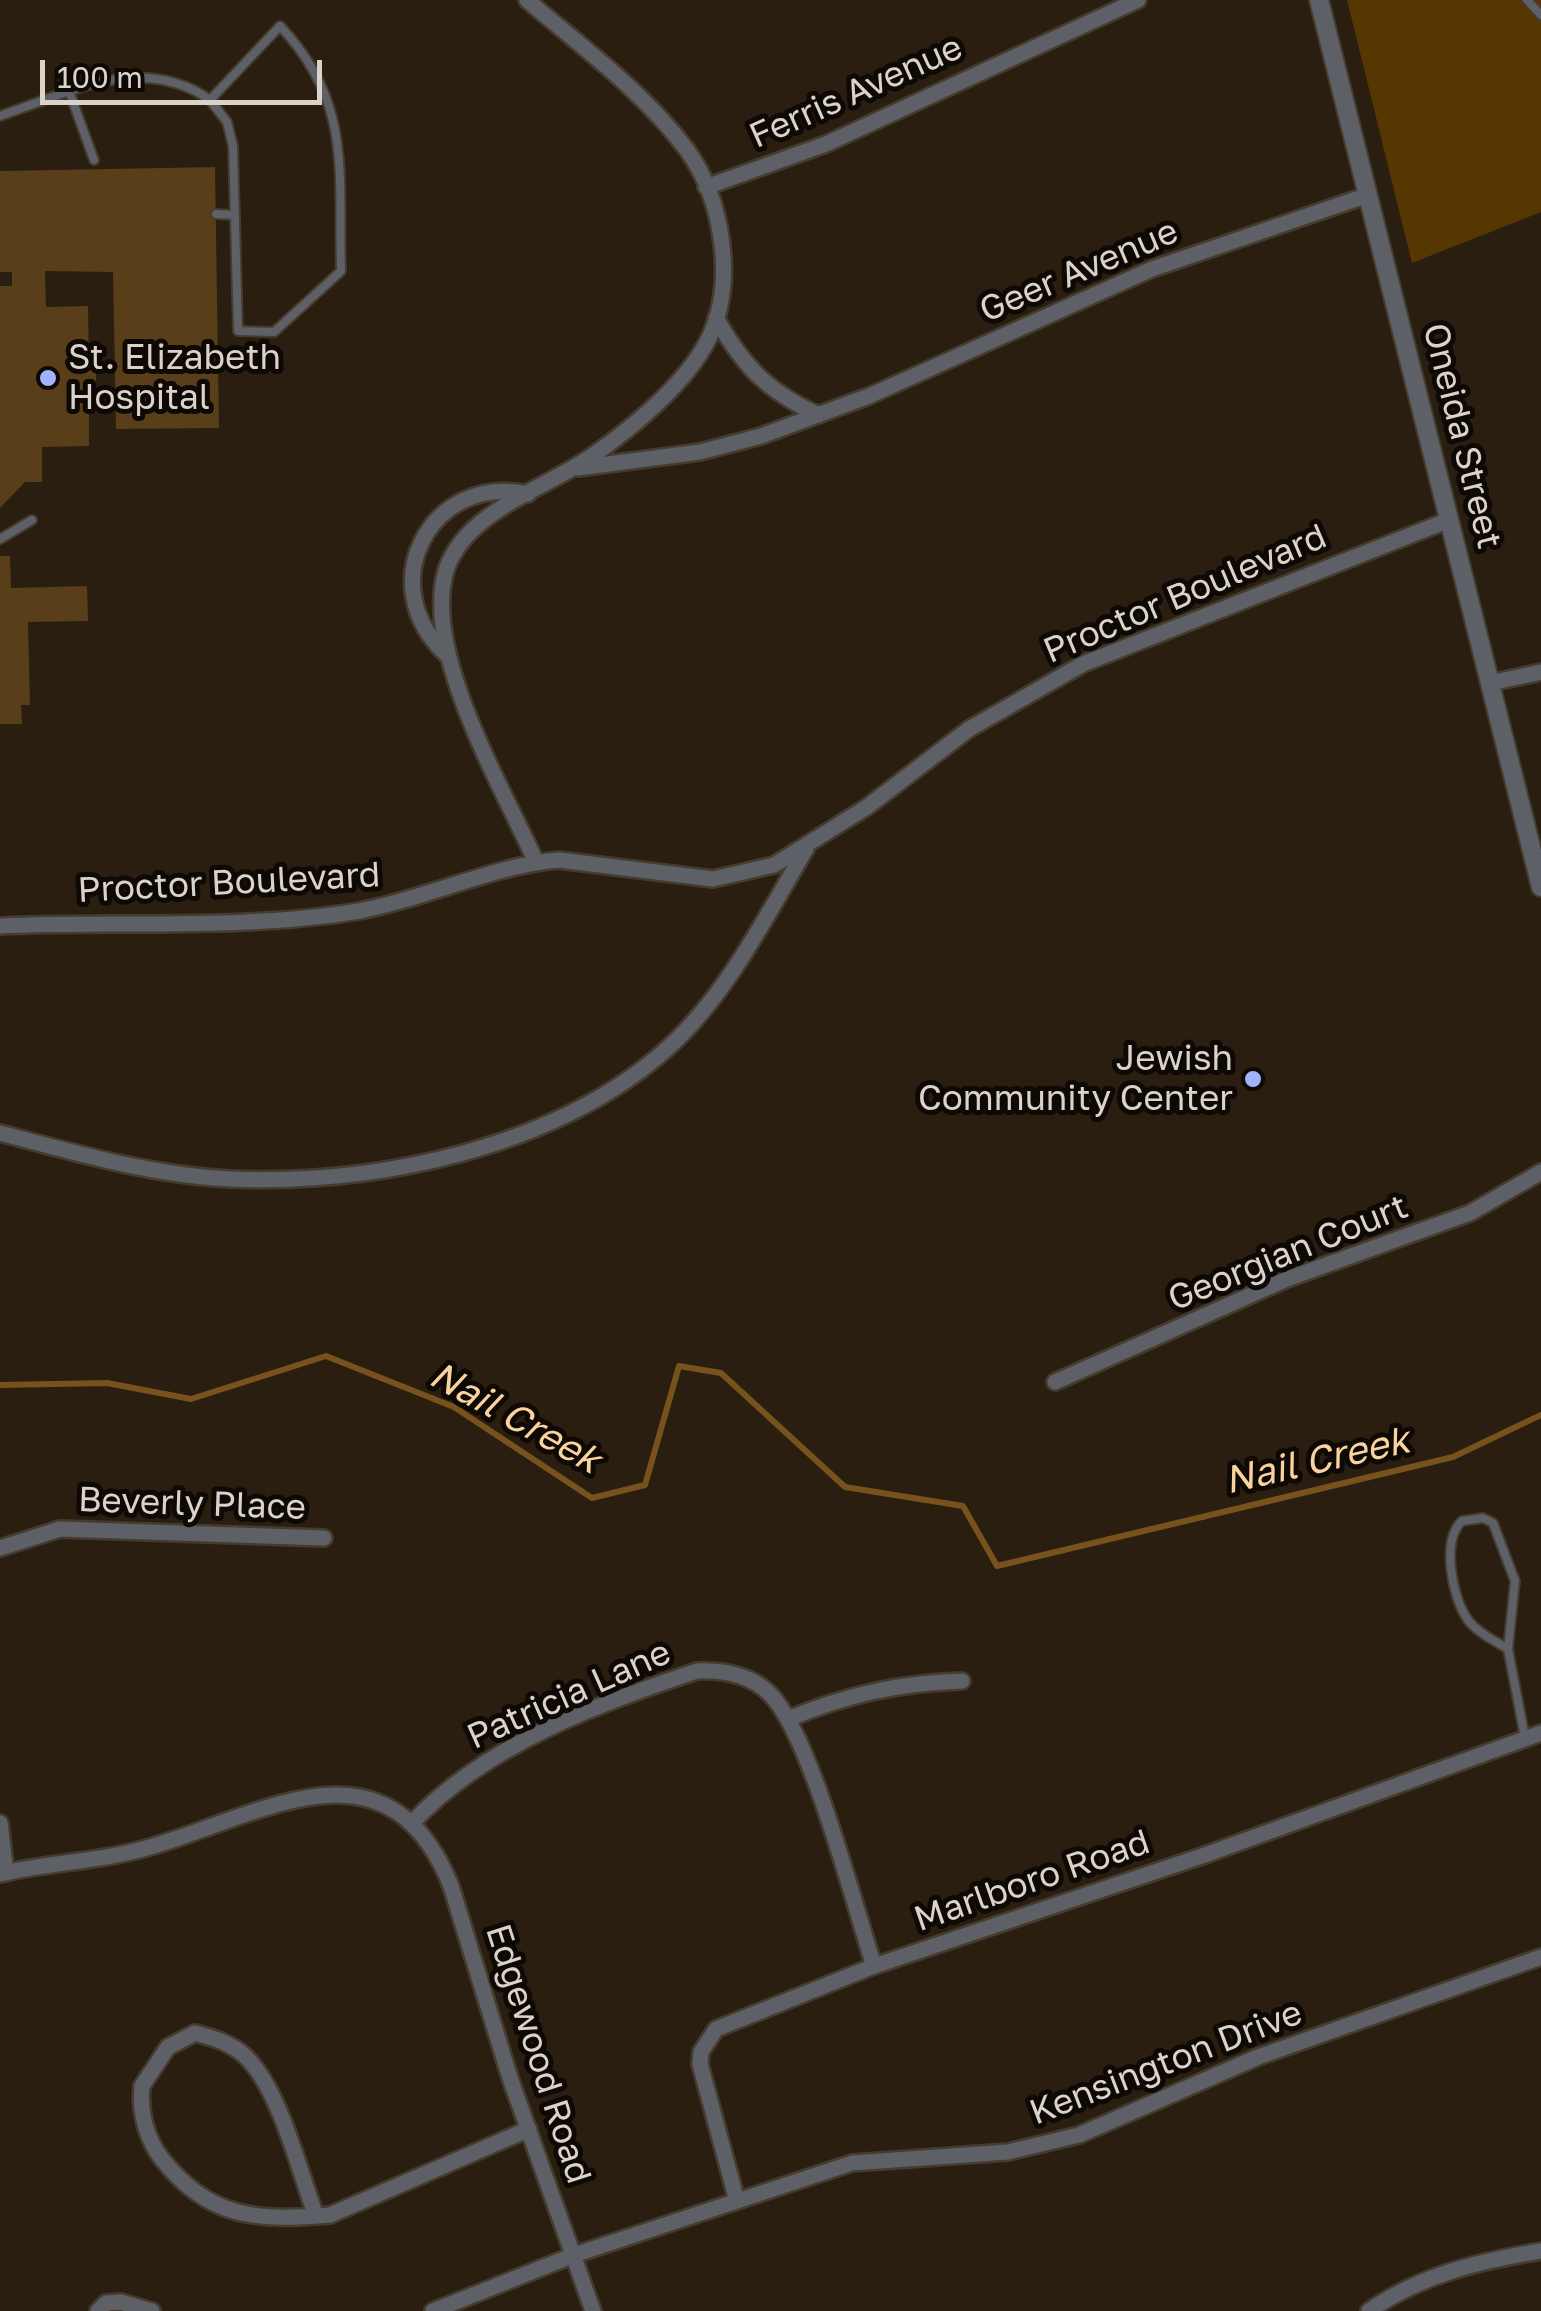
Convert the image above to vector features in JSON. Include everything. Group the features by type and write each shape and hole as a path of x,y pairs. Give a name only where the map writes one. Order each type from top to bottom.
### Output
{"street":[{"path":"527,0 667,125 690,154 706,187 722,248 716,318 696,359 662,396 593,456 486,519 465,537 448,562 443,600 448,656 536,862"},
{"name":"Ferris Avenue","path":"706,187 826,144 1138,0"},
{"name":"Oneida Street","path":"1319,0 1541,887"},
{"name":"Geer Avenue","path":"569,470 700,452 819,415 1152,270 1368,195"},
{"path":"716,318 740,360 772,389 819,415"},
{"path":"448,656 428,638 417,616 412,576 420,542 433,524 467,501 494,492 528,494"},
{"name":"Proctor Boulevard","path":"0,926 354,911 424,898 536,862 591,862 713,878 774,865 807,848 970,728 1083,664 1450,520"},
{"path":"1490,683 1541,672"},
{"name":"Proctor Boulevard","path":"0,1134 120,1164 230,1179 304,1178 428,1161 531,1131 592,1102 671,1046 712,999 807,848"},
{"name":"Georgian Court","path":"1055,1382 1288,1278 1470,1212 1541,1172"},
{"name":"Beverly Place","path":"0,1548 60,1529 324,1538"},
{"name":"Patricia Lane","path":"412,1823 444,1789 481,1763 551,1728 697,1671 716,1670 759,1685 788,1719 816,1788 874,1966"},
{"path":"788,1719 843,1696 879,1688 962,1681"},
{"name":"Marlboro Road","path":"738,2202 704,2090 701,2052 716,2029 874,1966 1202,1856 1541,1732"},
{"path":"0,1823 3,1873 96,1862 285,1800 340,1793 380,1802 412,1823"},
{"name":"Edgewood Road","path":"412,1823 438,1854 451,1886 529,2130 593,2311"},
{"name":"Kensington Drive","path":"433,2311 574,2255 863,2161 1008,2152 1079,2135 1258,2058 1541,1957"},
{"path":"316,2216 263,2079 245,2056 222,2040 195,2033 168,2048 142,2086 140,2096 149,2142 186,2188 224,2208 263,2217 316,2216 379,2197 529,2130"},
{"path":"1369,2311 1422,2281 1466,2266 1541,2250"},
{"path":"98,2311 106,2302 152,2311"}],"lane":[{"path":"1527,0 1541,16"},
{"path":"0,116 69,90 134,76 184,87 210,100 232,134 238,331 274,332 341,271 333,107 313,66 280,26 210,100"},
{"path":"69,90 94,160"},
{"path":"216,214 235,214"},
{"path":"0,539 32,520"},
{"path":"1508,1649 1467,1619 1450,1554 1450,1541 1462,1521 1482,1518 1499,1534 1516,1599 1508,1649 1524,1738"}],"shaded area":[{"path":"1347,0 1541,0 1541,212 1412,263"}],"building":[{"path":"215,167 219,428 116,429 113,272 45,271 46,307 88,306 89,364 96,363 96,392 89,392 89,446 42,447 42,482 25,482 0,508 0,286 12,286 12,272 0,272 0,171"},
{"path":"0,556 10,556 11,588 87,586 88,621 28,622 30,705 21,705 22,724 0,724"}],"waterway":[{"name":"Nail Creek","path":"0,1385 107,1383 191,1399 326,1356 454,1407 592,1498 645,1485 679,1366 721,1373 845,1487 963,1506 997,1566 1453,1457 1541,1415"}],"place":[{"name":"St. Elizabeth Hospital","path":"48,378"},
{"name":"Jewish Community Center","path":"1253,1079"}]}
